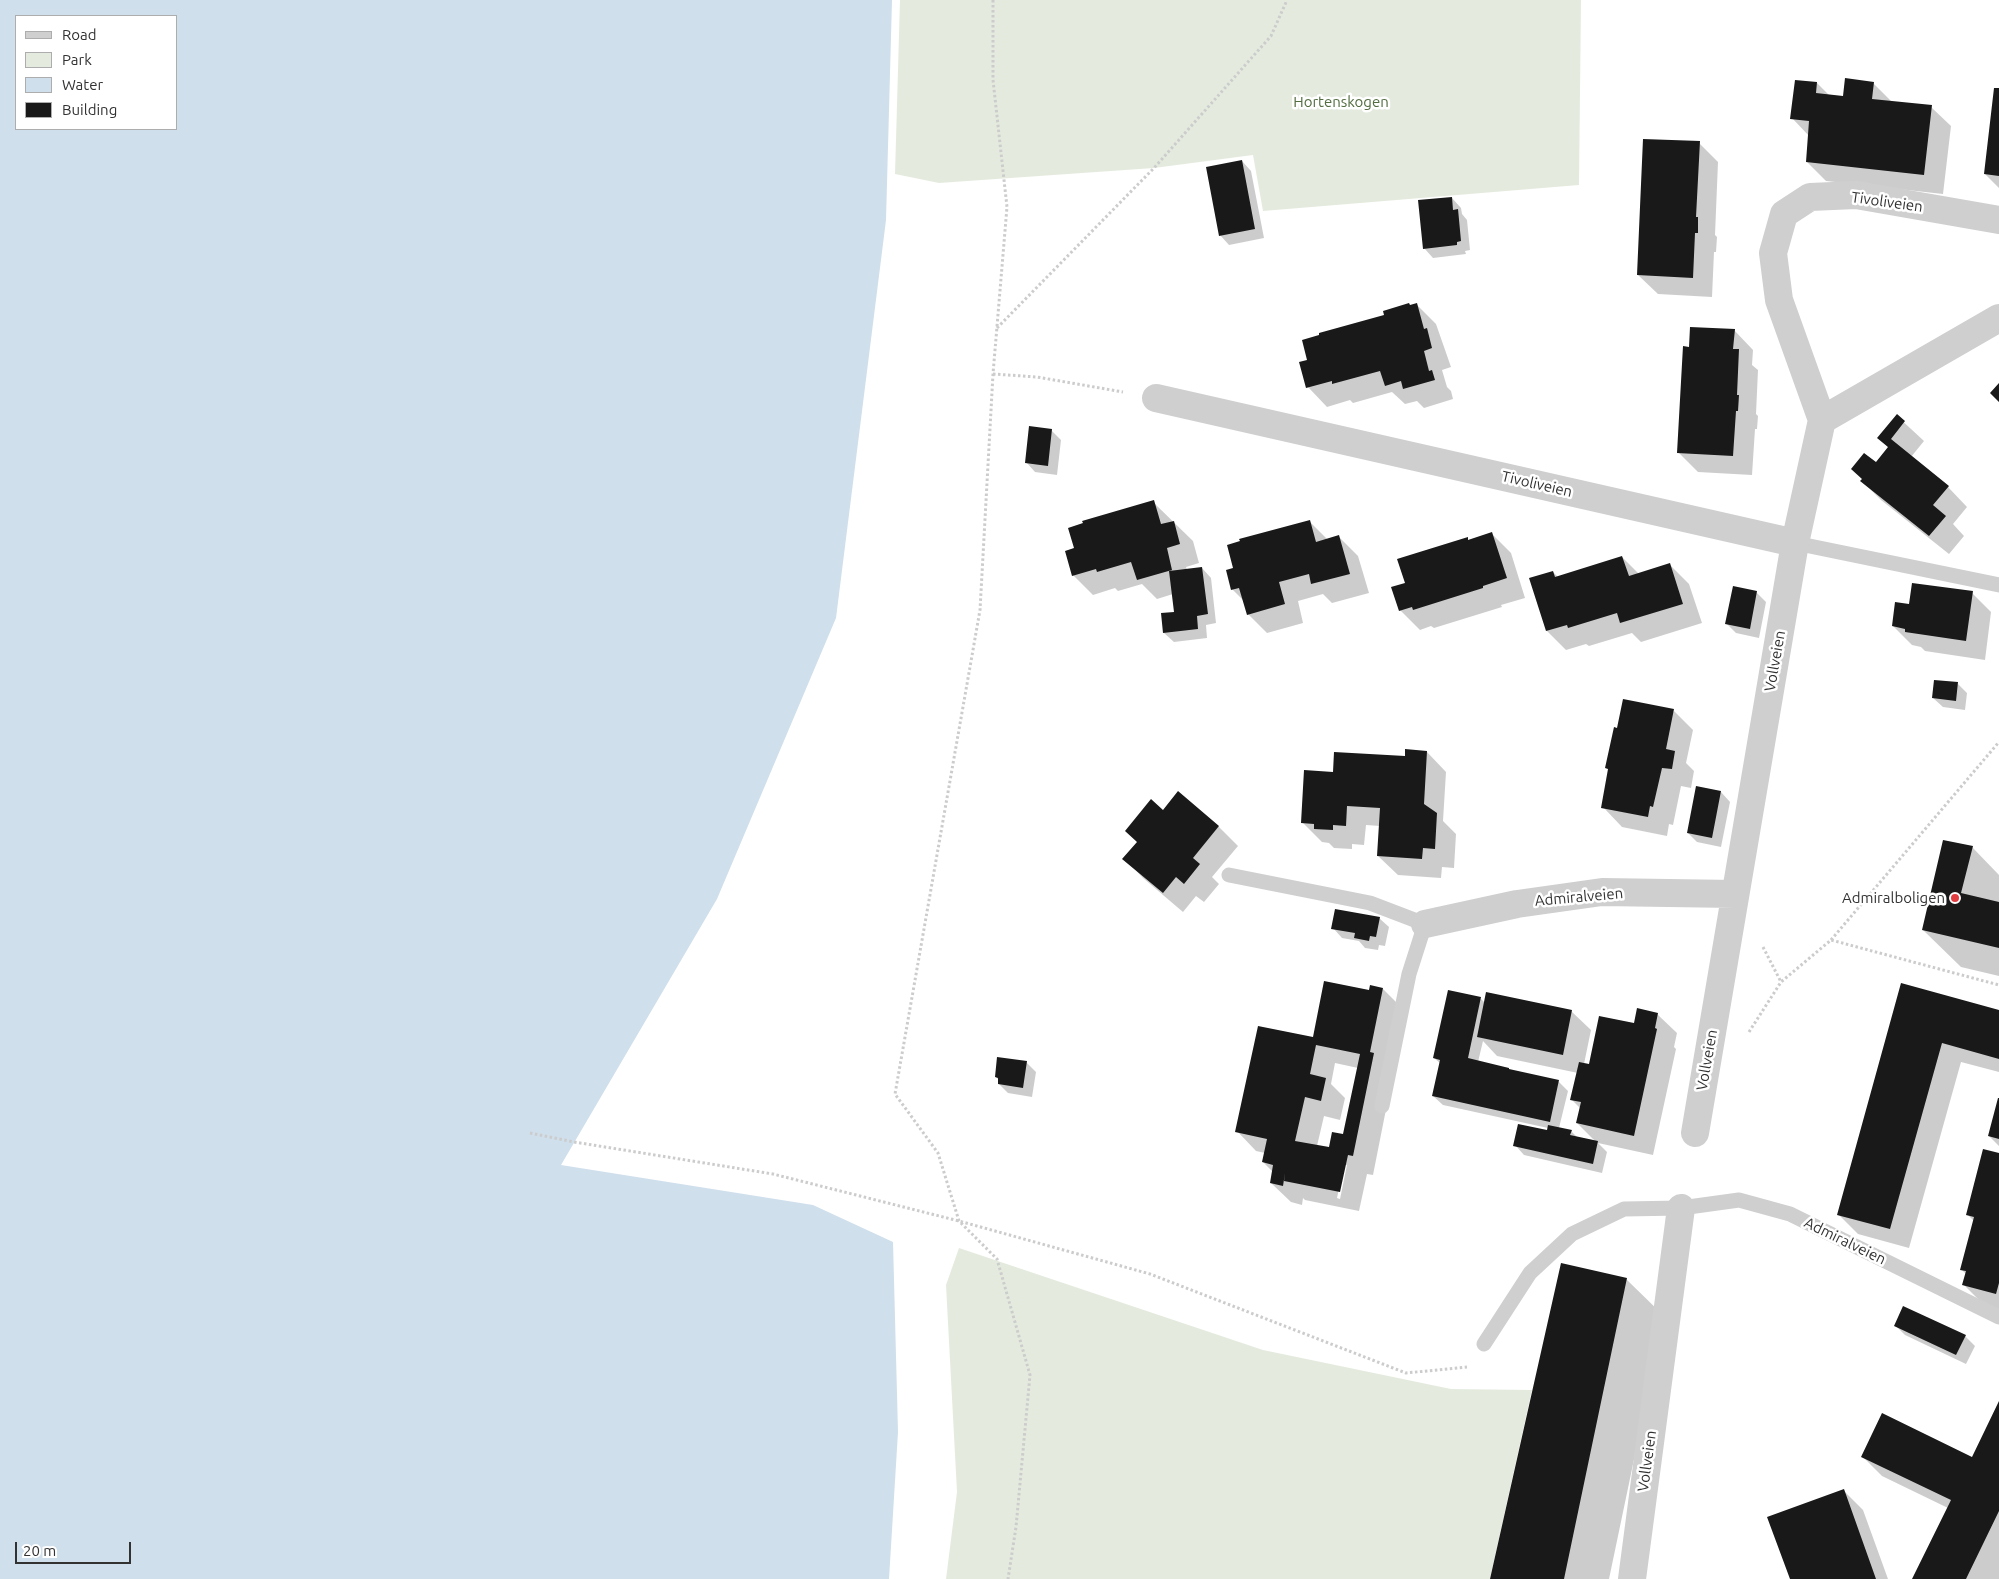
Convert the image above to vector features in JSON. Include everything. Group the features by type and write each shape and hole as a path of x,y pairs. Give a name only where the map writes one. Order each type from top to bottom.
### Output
{"street":[{"name":"Tivoliveien","path":"1822,420 1779,300 1773,253 1784,214 1810,198 1856,195 1999,220"},
{"path":"1795,543 1822,420 1999,318"},
{"name":"Tivoliveien","path":"1156,398 1795,543"},
{"name":"Vollveien","path":"1695,1132 1795,543"},
{"name":"Admiralveien","path":"1425,924 1517,904 1602,892 1735,894"},
{"name":"Vollveien","path":"1632,1579 1681,1208"}],"lane":[{"path":"1795,543 1999,585"},
{"path":"1229,875 1370,903 1425,924 1409,974 1382,1106"},
{"name":"Admiralveien","path":"1484,1344 1530,1273 1572,1234 1624,1209 1681,1208 1740,1200 1790,1214 1999,1317"}],"path":[{"path":"993,0 993,80 1007,207 993,374 980,610 895,1094 938,1153 959,1221 997,1259 1030,1375 1016,1527 1008,1579"},
{"path":"997,329 1140,183 1271,36 1288,0"},
{"path":"993,374 1037,377 1156,398"},
{"path":"1781,982 1831,940 1999,742"},
{"path":"1831,940 1999,985"},
{"path":"530,1133 574,1142 773,1174 959,1221 1150,1274 1406,1372 1470,1367 1484,1344"}],"green space":[{"name":"Hortenskogen","path":"900,0 1581,0 1579,185 1263,211 1253,155 1154,168 939,183 895,174"},
{"path":"959,1248 1263,1350 1451,1389 1532,1390 1490,1579 946,1579 957,1492 946,1285"}],"water":[{"path":"0,0 892,0 886,220 836,618 717,899 561,1165 813,1205 893,1242 898,1432 889,1579 0,1579"}],"building":[{"path":"1845,78 1874,82 1872,99 1932,105 1924,175 1806,162 1809,121 1790,119 1795,80 1817,82 1816,93 1843,96"},
{"path":"1994,88 1999,88 1999,176 1984,174"},
{"path":"1643,139 1700,141 1696,217 1698,217 1698,233 1695,233 1693,278 1637,275"},
{"path":"1242,160 1255,229 1219,236 1206,167"},
{"path":"1452,197 1453,210 1458,209 1461,241 1457,242 1457,245 1423,249 1418,200"},
{"path":"1409,303 1410,305 1417,303 1424,329 1427,328 1432,348 1424,351 1429,371 1432,370 1435,380 1403,389 1401,381 1385,386 1380,371 1332,384 1332,381 1306,388 1299,362 1307,360 1302,340 1319,335 1319,333 1384,315 1383,311"},
{"path":"1690,327 1735,329 1733,349 1739,349 1737,395 1739,395 1733,456 1677,453 1683,346 1689,347"},
{"path":"1999,383 1999,402 1990,393"},
{"path":"1897,414 1905,421 1891,439 1949,486 1933,505 1946,516 1929,536 1860,481 1862,479 1851,469 1864,453 1876,462 1888,447 1877,438"},
{"path":"1029,426 1052,429 1048,466 1025,463"},
{"path":"1154,500 1161,524 1174,521 1180,544 1167,548 1172,570 1137,580 1131,562 1097,572 1096,569 1072,576 1065,551 1074,548 1068,528 1083,523 1082,521"},
{"path":"1310,520 1316,542 1339,535 1350,574 1311,584 1309,574 1279,582 1285,604 1247,615 1239,588 1231,590 1226,570 1233,568 1227,545 1240,541 1239,539"},
{"path":"1492,532 1507,578 1483,586 1483,588 1413,610 1412,607 1399,611 1391,587 1405,583 1397,559 1468,537 1468,540"},
{"path":"1622,556 1629,576 1670,563 1683,604 1620,623 1617,613 1568,628 1567,625 1546,631 1529,578 1553,571 1555,577"},
{"path":"1202,567 1208,614 1197,616 1198,629 1163,633 1161,613 1174,612 1169,571"},
{"path":"1912,583 1973,591 1966,641 1905,632 1905,629 1892,626 1895,602 1909,604"},
{"path":"1733,586 1757,591 1750,629 1725,624"},
{"path":"1934,680 1958,682 1956,701 1932,698"},
{"path":"1623,699 1674,709 1666,749 1675,751 1672,769 1662,768 1653,807 1650,806 1648,817 1601,808 1608,769 1605,768 1614,727 1617,728"},
{"path":"1405,749 1427,751 1424,804 1437,813 1435,849 1423,848 1422,859 1377,856 1380,808 1347,806 1346,826 1333,825 1333,830 1314,829 1314,824 1301,823 1304,770 1333,772 1334,752 1405,756"},
{"path":"1696,786 1721,791 1712,838 1687,833"},
{"path":"1178,791 1219,826 1193,858 1200,864 1184,884 1176,877 1163,893 1122,859 1137,842 1125,831 1151,799 1163,810"},
{"name":"Admiralboligen","path":"1943,840 1973,846 1961,893 1999,902 1999,948 1922,930"},
{"path":"1335,909 1380,917 1376,937 1370,936 1369,941 1354,938 1355,933 1331,929"},
{"path":"1324,981 1369,990 1370,985 1383,988 1370,1052 1374,1053 1353,1156 1348,1155 1340,1192 1284,1181 1285,1173 1283,1186 1270,1183 1273,1165 1262,1162 1267,1139 1235,1132 1258,1026 1313,1037","holes":["1316,1045 1360,1054 1343,1134 1332,1132 1329,1147 1295,1141 1305,1097 1321,1101 1326,1078 1310,1074"]},
{"path":"1901,983 1999,1010 1999,1059 1942,1043 1890,1229 1837,1215"},
{"path":"1448,990 1481,997 1468,1058 1559,1080 1550,1122 1432,1096 1440,1060 1433,1058"},
{"path":"1486,992 1572,1010 1563,1055 1477,1037"},
{"path":"1637,1008 1658,1013 1655,1028 1657,1029 1634,1136 1576,1123 1581,1102 1570,1100 1579,1062 1589,1064 1599,1016 1634,1023"},
{"path":"997,1057 1027,1061 1023,1088 998,1084 998,1078 995,1077"},
{"path":"1999,1098 1999,1139 1988,1136"},
{"path":"1518,1124 1547,1130 1548,1125 1572,1130 1570,1135 1598,1141 1593,1164 1513,1146"},
{"path":"1983,1149 1999,1153 1999,1283 1996,1294 1962,1285 1966,1271 1960,1270 1974,1217 1966,1215"},
{"path":"1561,1263 1627,1278 1564,1579 1490,1579"},
{"path":"1903,1306 1966,1335 1956,1355 1894,1326"},
{"path":"1999,1401 1999,1511 1966,1579 1912,1579 1951,1500 1861,1457 1882,1413 1972,1457"},
{"path":"1844,1489 1876,1579 1790,1579 1767,1517"}],"place":[{"name":"Admiralboligen","path":"1955,898"}]}
